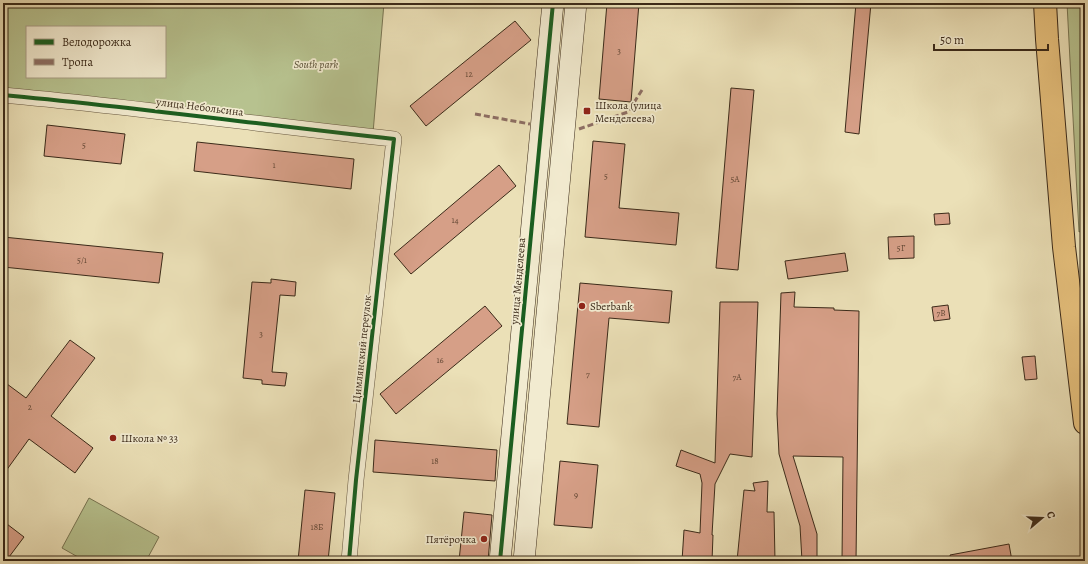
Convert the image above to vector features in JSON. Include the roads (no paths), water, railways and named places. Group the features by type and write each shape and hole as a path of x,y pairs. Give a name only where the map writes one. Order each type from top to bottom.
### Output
{"highway":[{"path":"1045,3 1064,247 1085,423"}],"street":[{"name":"улица Менделеева","path":"500,561 553,3"},
{"path":"524,561 576,3"},
{"name":"улица Небольсина","path":"3,95 394,139"},
{"name":"Цимлянский переулок","path":"349,561 356,480 394,139"}],"place":[{"name":"Школа (улица Менделеева)","path":"587,111"},
{"name":"Sberbank","path":"582,306"},
{"name":"Школа № 33","path":"113,438"},
{"name":"Пятёрочка","path":"484,539"}],"park label":[{"name":"South park","path":"316,64"}]}
